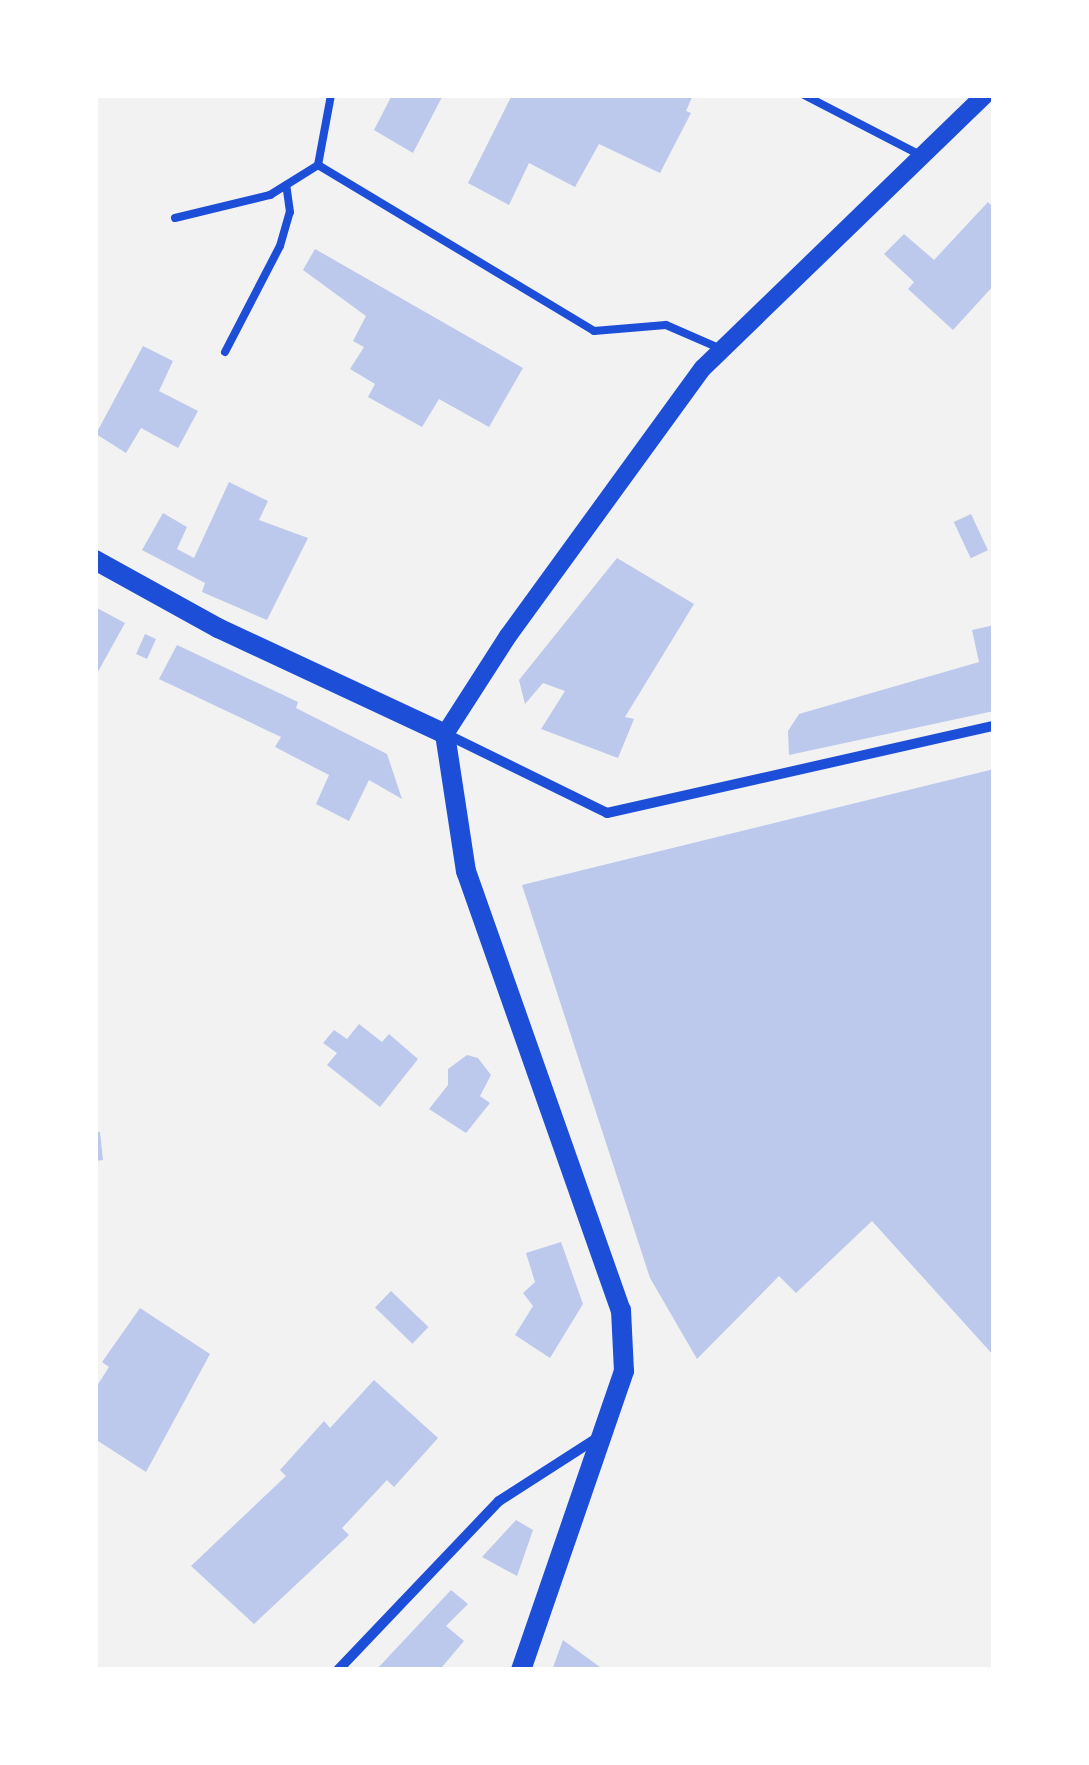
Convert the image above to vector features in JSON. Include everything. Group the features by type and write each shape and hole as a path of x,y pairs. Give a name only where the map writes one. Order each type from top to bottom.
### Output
{"main road":[{"path":"95,560 218,628 445,734 466,871 621,1310 624,1371 521,1670"}],"street":[{"path":"986,95 723,350 508,636 445,734 606,813 994,726"},
{"path":"338,1670 498,1501 602,1435"}],"lane":[{"path":"175,218 286,185 318,165 331,95"},
{"path":"804,95 922,156"},
{"path":"318,165 594,331 666,325 723,350"},
{"path":"226,352 280,246 290,212 286,185"}],"building":[{"path":"392,95 443,95 413,153 374,130"},
{"path":"512,95 693,95 686,111 691,113 660,173 599,144 575,187 529,163 509,205 468,183"},
{"path":"988,202 994,208 994,285 953,330 908,289 914,282 884,254 904,234 934,260"},
{"path":"315,249 523,368 489,427 439,399 422,427 368,397 375,384 350,369 364,347 353,341 366,316 303,270"},
{"path":"143,346 173,361 159,391 198,411 178,448 141,428 126,453 96,434"},
{"path":"229,482 268,501 259,520 308,538 267,620 202,592 205,583 142,550 163,513 187,527 177,549 194,558"},
{"path":"971,514 988,550 971,558 954,522"},
{"path":"617,558 694,604 625,717 634,719 618,758 541,729 565,691 543,683 525,704 519,680"},
{"path":"95,607 125,623 95,677"},
{"path":"994,625 994,711 789,755 788,731 799,714 979,662 972,630"},
{"path":"145,634 156,639 147,659 136,654"},
{"path":"177,645 298,702 296,708 387,754 402,799 369,780 349,821 316,804 329,775 275,747 281,737 159,679"},
{"path":"994,769 994,1356 872,1221 796,1293 779,1276 697,1359 650,1278 522,885"},
{"path":"359,1024 382,1042 389,1034 418,1059 380,1107 327,1065 337,1053 323,1043 334,1030 347,1039"},
{"path":"467,1055 478,1058 491,1075 480,1096 490,1103 466,1133 429,1109 448,1085 448,1069"},
{"path":"95,1132 100,1132 103,1160 95,1161"},
{"path":"561,1242 583,1304 550,1358 515,1335 533,1306 523,1293 535,1282 526,1253"},
{"path":"391,1291 428,1327 412,1344 375,1308"},
{"path":"140,1308 210,1354 146,1472 95,1439 95,1389 109,1367 102,1362"},
{"path":"374,1380 438,1438 394,1487 387,1480 342,1528 349,1535 254,1624 191,1566 286,1476 280,1470 324,1421 330,1428"},
{"path":"516,1520 533,1530 517,1576 482,1557"},
{"path":"451,1590 468,1604 446,1626 464,1641 442,1667 446,1670 376,1670"},
{"path":"563,1640 604,1670 552,1670"}]}
